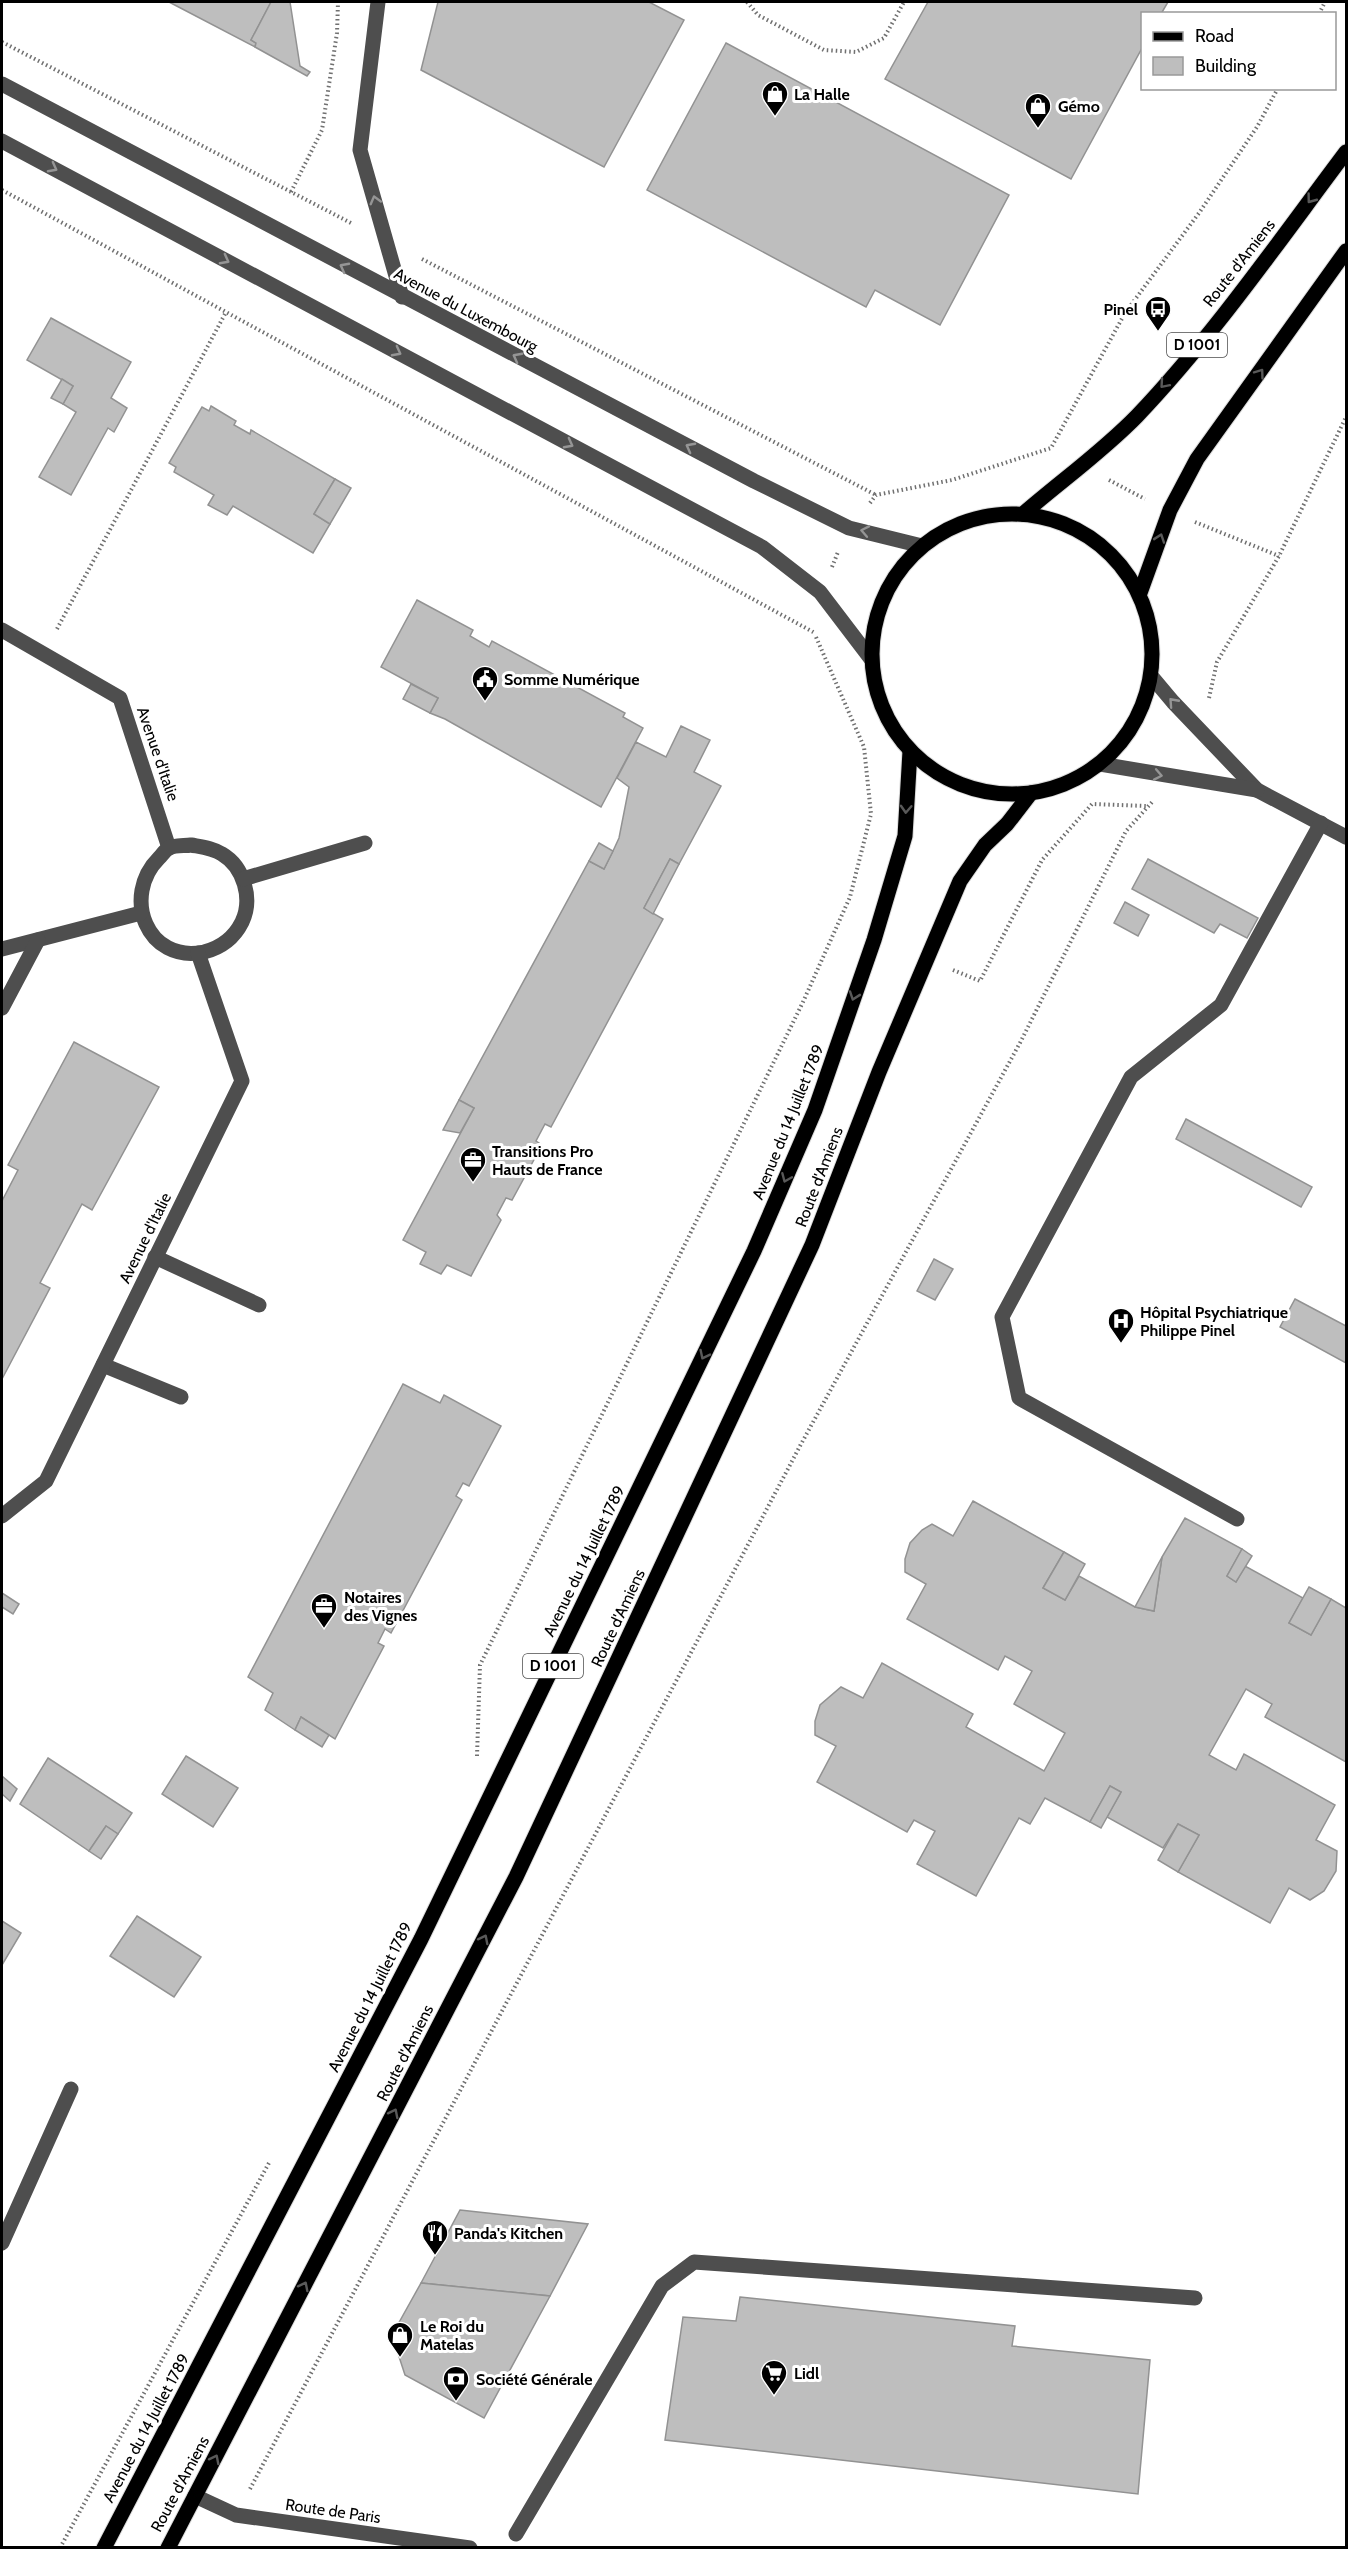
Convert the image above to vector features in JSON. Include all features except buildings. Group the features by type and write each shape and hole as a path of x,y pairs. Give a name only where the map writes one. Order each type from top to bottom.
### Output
{"main road":[{"name":"Route d'Amiens","path":"1023,514 1085,464 1136,416 1240,292 1347,152"},
{"path":"1140,593 1170,510 1197,459 1347,251"},
{"path":"1023,514 1070,526 1111,553 1140,593 1149,620 1154,648 1152,677 1142,710 1125,739 1100,764 1068,784 1031,794 998,794 965,786 935,772 910,751 890,724 877,692 871,659 876,617 894,578 922,546 952,526 987,516 1023,514"},
{"name":"Avenue du 14 Juillet 1789","path":"104,2547 421,1939 754,1251 815,1110 874,940 905,836 910,751"},
{"name":"Route d'Amiens","path":"168,2547 516,1877 812,1245 879,1072 960,881 985,845 1007,824 1031,794"}],"street":[{"path":"376,2 360,150 402,297"},
{"name":"Avenue du Luxembourg","path":"2,84 402,297 849,528 922,546"},
{"path":"2,141 762,547 820,592 871,659"},
{"name":"Avenue d'Italie","path":"2,630 120,698 169,848"},
{"path":"1152,677 1257,789 1347,837"},
{"path":"1100,764 1173,778 1257,789"},
{"path":"1237,1519 1019,1398 1002,1317 1131,1077 1221,1005 1321,823"},
{"path":"243,879 365,843"},
{"path":"191,845 223,854 235,865 243,879 247,893 243,921 225,943 198,953 169,948 147,927 141,913 139,897 142,882 150,867 169,848 191,845"},
{"path":"2,949 141,913"},
{"path":"2,1008 38,940"},
{"name":"Avenue d'Italie","path":"2,1516 46,1481 242,1081 198,953"},
{"path":"155,1257 259,1305"},
{"path":"103,1365 181,1397"},
{"path":"2,2243 71,2089"},
{"path":"516,2534 662,2286 694,2262 1195,2298"},
{"name":"Route de Paris","path":"195,2496 236,2516 470,2547"}],"path":[{"path":"291,192 322,130 337,33 338,2"},
{"path":"747,2 758,15 824,50 856,52 884,38 904,2"},
{"path":"2,42 876,495 952,480 1051,448 1125,313 1212,194 1257,127 1277,90"},
{"path":"2,190 815,633"},
{"path":"44,654 226,312"},
{"path":"1201,731 1217,662 1280,556 1347,417"},
{"path":"477,1762 480,1665 798,1013 850,897 872,814 864,747 815,633 820,592 849,528 876,495"},
{"path":"236,2516 795,1456 1021,1041 1126,831 1173,778"},
{"path":"927,958 980,981 1042,860 1092,804 1148,806"},
{"path":"837,926 874,940"},
{"path":"60,2547 271,2160"}],"place":[{"name":"La Halle","path":"775,117"},
{"name":"Gémo","path":"1038,129"},
{"name":"Pinel","path":"1158,332"},
{"name":"Somme Numérique","path":"485,702"},
{"name":"Transitions Pro Hauts de France","path":"473,1183"},
{"name":"Hôpital Psychiatrique Philippe Pinel","path":"1121,1344"},
{"name":"Notaires des Vignes","path":"324,1629"},
{"name":"Panda's Kitchen","path":"435,2256"},
{"name":"Le Roi du Matelas","path":"400,2358"},
{"name":"Lidl","path":"774,2396"},
{"name":"Société Générale","path":"456,2402"}]}
